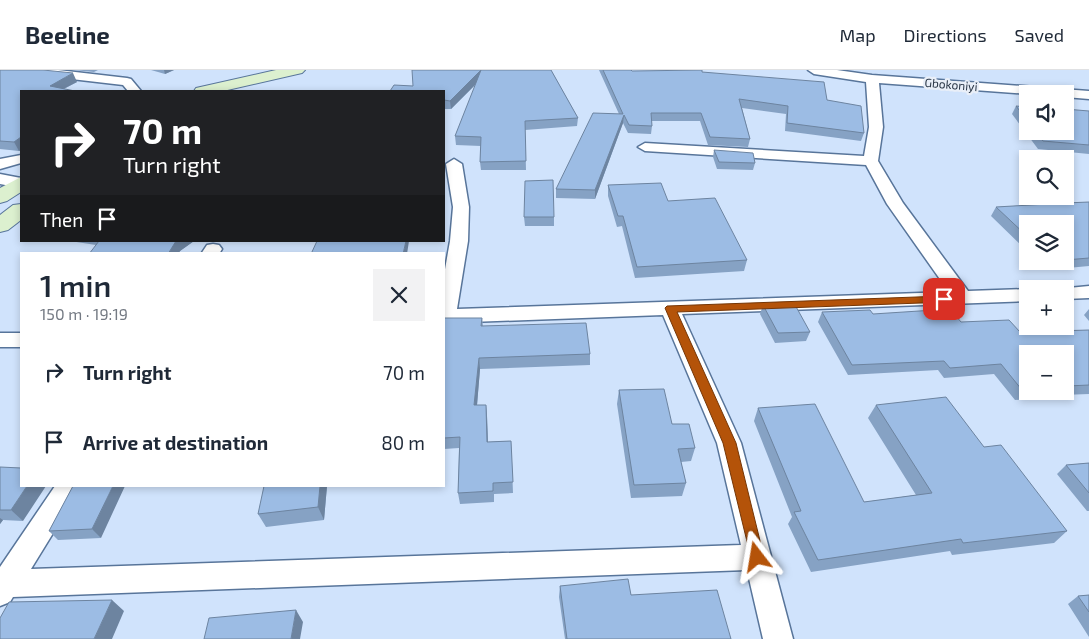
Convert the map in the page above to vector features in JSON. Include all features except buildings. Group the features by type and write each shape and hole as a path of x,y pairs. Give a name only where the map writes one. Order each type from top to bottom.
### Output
{"main road":[{"path":"207,90 297,70"},
{"path":"0,197 20,184"},
{"path":"0,225 20,211"}],"street":[{"path":"28,70 127,82 134,90"},
{"name":"Gbokoniyi","path":"814,70 872,79 1089,95"},
{"path":"872,79 876,127 871,162 895,204 964,298"},
{"path":"645,147 871,162"},
{"path":"0,164 20,158"},
{"path":"454,164 461,207 460,232 445,316 1019,295"},
{"path":"0,179 20,183"},
{"path":"1074,293 1089,292"},
{"path":"670,308 729,443 778,639"},
{"path":"0,340 20,340"},
{"path":"3,588 68,487"},
{"path":"3,588 757,557"}],"route":[{"path":"757,557 729,443 670,308 944,299"}]}
